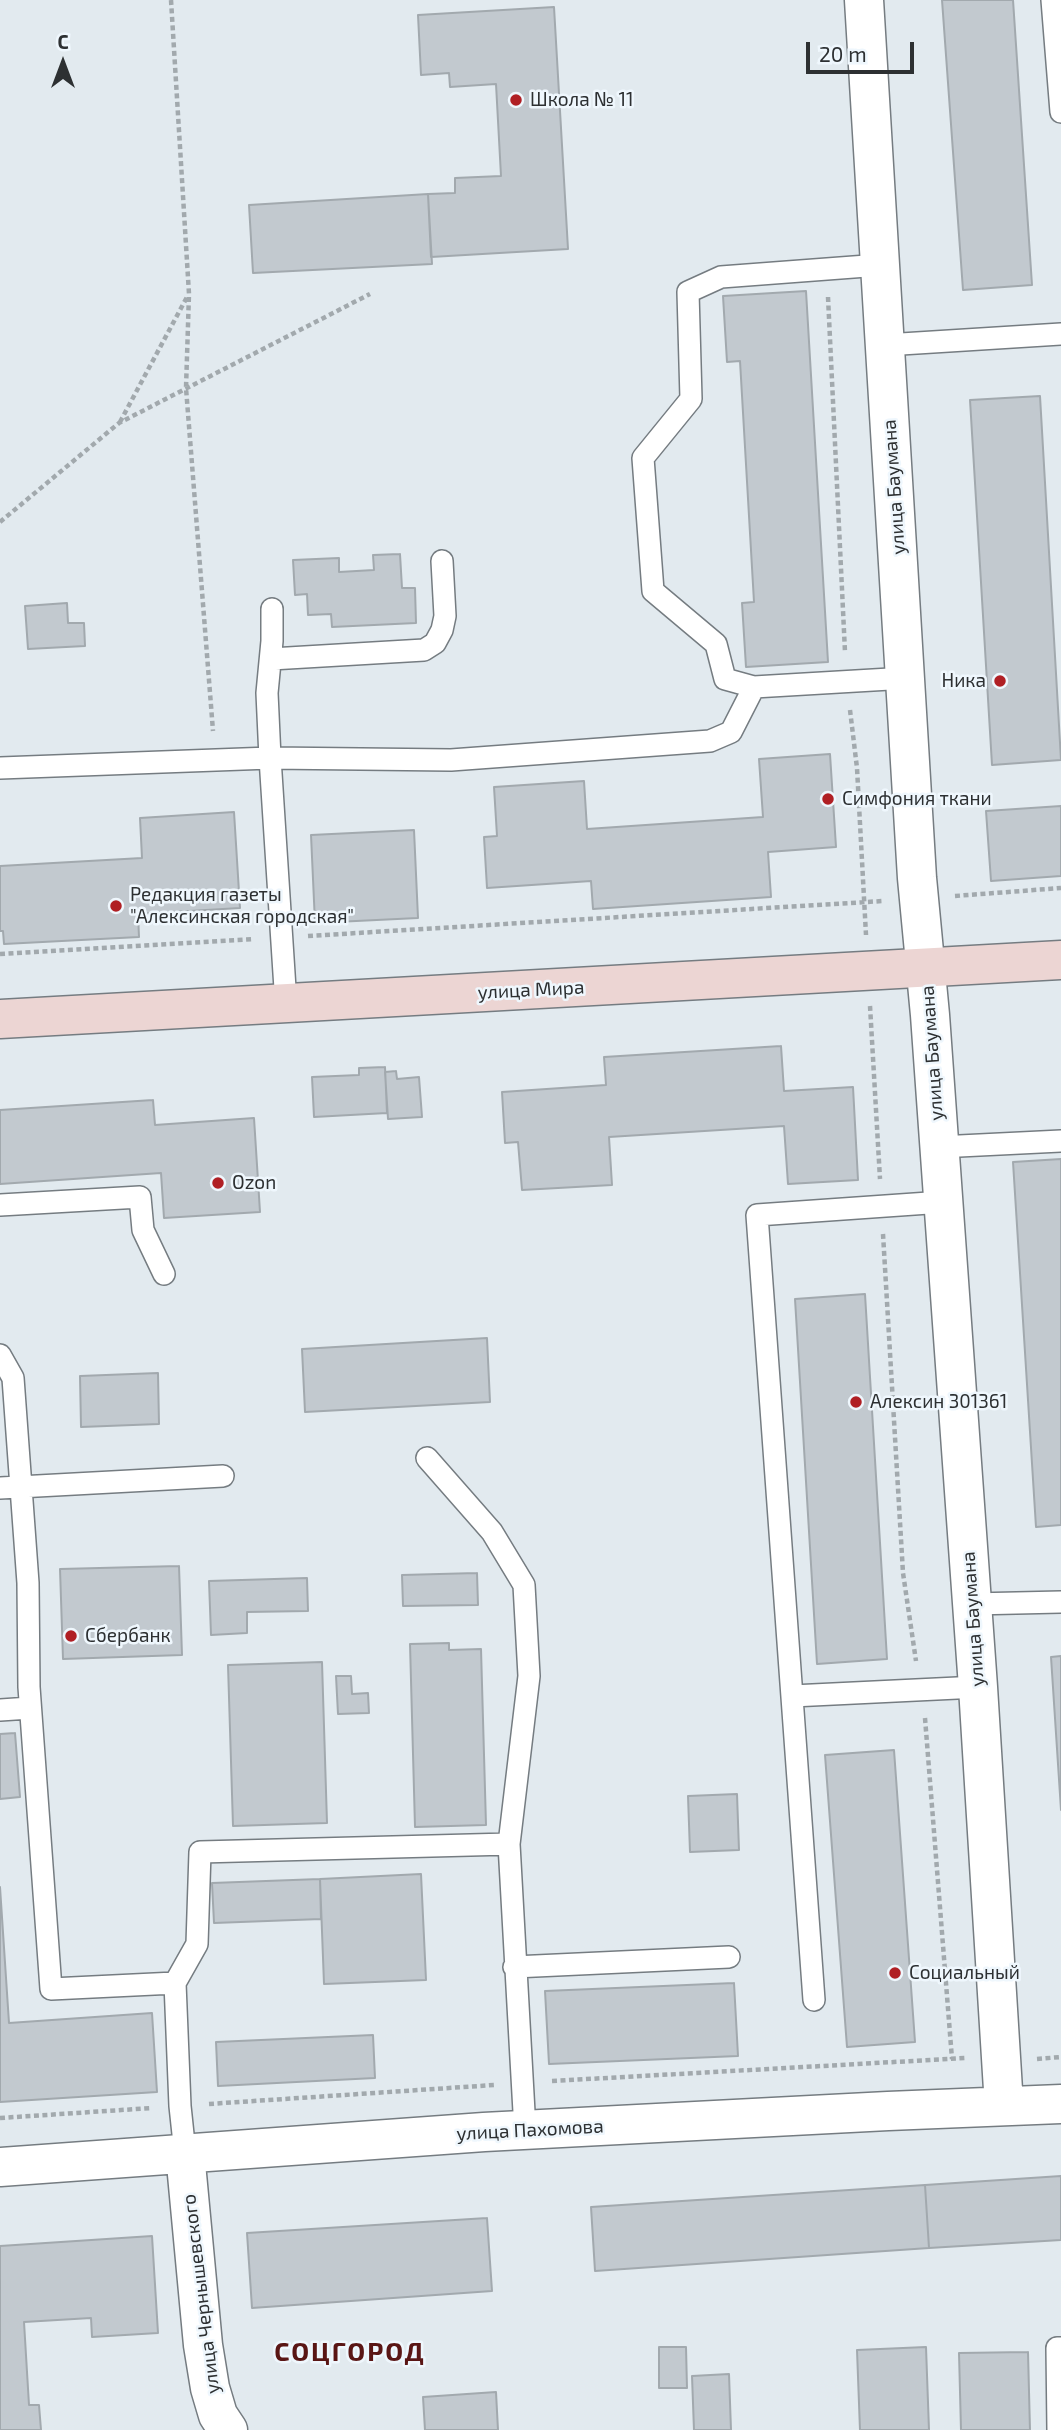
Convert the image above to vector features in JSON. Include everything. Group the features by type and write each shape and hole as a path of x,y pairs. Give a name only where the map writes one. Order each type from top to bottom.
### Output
{"street":[{"name":"улица Баумана","path":"864,0 919,899 978,1686 1004,2106"},
{"name":"улица Мира","path":"0,1019 1061,960"},
{"name":"улица Пахомова","path":"0,2167 526,2130 1061,2104"},
{"name":"улица Чернышевского","path":"185,2153 203,2345 210,2388 218,2415 228,2430"}],"lane":[{"path":"1052,0 1061,112"},
{"path":"880,265 721,277 688,292 691,399 643,458 653,591 716,644 725,679 754,687 906,678"},
{"path":"886,345 1061,334"},
{"path":"271,659 424,650 435,643 442,630 445,615 442,561"},
{"path":"272,610 267,693 286,1004"},
{"path":"0,768 270,758 452,760 710,741 731,732 754,687"},
{"path":"939,1147 1061,1141"},
{"path":"0,1205 140,1197 143,1230 164,1274"},
{"path":"814,2000 757,1215 943,1202"},
{"path":"0,1355 13,1378 10,1487 28,1584 30,1708 51,1989 174,1983"},
{"path":"427,1458 492,1532 524,1585 529,1676 509,1844 514,1967 526,2130"},
{"path":"10,1487 223,1476"},
{"path":"972,1604 1061,1602"},
{"path":"792,1696 978,1686"},
{"path":"0,1710 30,1708"},
{"path":"185,2153 174,1983 197,1944 200,1852 509,1844"},
{"path":"514,1967 729,1957"},
{"path":"1058,2430 1056,2348 1061,2348"}],"path":[{"path":"171,0 188,295 186,388 216,760"},
{"path":"826,269 847,682 858,768 903,1573 926,1731 952,2059"},
{"path":"0,522 119,423 370,294"},
{"path":"119,423 188,295"},
{"path":"0,954 919,899 1061,888"}],"building":[{"path":"942,0 1013,0 1032,285 963,290"},
{"path":"554,7 568,249 431,257 428,194 455,193 455,178 501,176 496,84 450,87 449,73 421,75 418,15"},
{"path":"428,194 432,264 253,273 249,205"},
{"path":"806,291 828,662 746,667 742,603 754,602 740,361 727,362 723,296"},
{"path":"1040,396 1061,760 992,765 970,400"},
{"path":"400,554 402,588 415,588 416,623 332,627 331,614 308,615 307,594 295,595 293,560 339,558 339,572 374,570 373,555"},
{"path":"67,603 68,623 84,623 85,646 28,649 25,606"},
{"path":"830,754 836,847 768,852 771,897 593,909 591,881 487,888 484,837 497,836 494,787 584,781 587,829 763,817 759,759"},
{"path":"1061,806 1061,876 991,881 986,811"},
{"path":"234,812 240,908 138,914 139,937 4,944 3,931 0,931 0,866 142,858 140,818"},
{"path":"414,830 418,918 315,923 311,835"},
{"path":"781,1046 784,1091 853,1087 858,1180 788,1184 784,1126 609,1137 612,1185 522,1190 518,1142 505,1143 502,1092 606,1085 604,1057"},
{"path":"385,1067 387,1113 314,1117 312,1077 359,1075 359,1068"},
{"path":"396,1071 397,1079 419,1077 422,1117 388,1119 385,1072"},
{"path":"153,1100 155,1125 254,1118 260,1212 164,1218 161,1173 0,1184 0,1110"},
{"path":"1061,1159 1061,1525 1036,1527 1013,1162"},
{"path":"865,1294 887,1659 817,1664 795,1299"},
{"path":"487,1338 490,1402 305,1412 302,1349"},
{"path":"158,1373 159,1424 81,1427 80,1376"},
{"path":"179,1566 182,1655 63,1659 60,1569"},
{"path":"477,1573 478,1605 403,1606 402,1575"},
{"path":"307,1578 308,1611 247,1612 247,1633 211,1635 209,1581"},
{"path":"449,1643 449,1650 481,1649 486,1825 415,1827 410,1644"},
{"path":"1061,1656 1061,1810 1051,1657"},
{"path":"322,1662 327,1823 233,1826 228,1665"},
{"path":"336,1676 351,1676 352,1694 368,1693 369,1713 338,1714"},
{"path":"15,1733 20,1797 0,1799 0,1734"},
{"path":"894,1750 915,2042 847,2047 825,1755"},
{"path":"737,1794 739,1850 690,1852 688,1796"},
{"path":"421,1874 426,1980 324,1984 320,1879"},
{"path":"320,1879 321,1919 214,1923 212,1883"},
{"path":"0,1887 9,2023 152,2013 157,2092 0,2102"},
{"path":"734,1983 738,2056 549,2064 545,1991"},
{"path":"373,2035 375,2078 218,2086 216,2042"},
{"path":"1061,2176 1061,2240 929,2248 925,2185"},
{"path":"925,2185 929,2248 595,2271 591,2207"},
{"path":"487,2218 492,2291 252,2308 247,2233"},
{"path":"152,2236 158,2333 92,2337 91,2318 24,2322 29,2405 39,2405 41,2430 0,2430 0,2246"},
{"path":"659,2347 686,2347 687,2388 659,2388"},
{"path":"926,2347 929,2430 860,2430 857,2350"},
{"path":"1028,2352 1030,2430 961,2430 959,2353"},
{"path":"729,2374 731,2430 694,2430 692,2376"},
{"path":"496,2392 498,2430 425,2430 423,2397"}],"place":[{"name":"Школа № 11","path":"516,100"},
{"name":"Ника","path":"1000,681"},
{"name":"Симфония ткани","path":"828,799"},
{"name":"Редакция газеты \"Алексинская городская\"","path":"116,906"},
{"name":"Ozon","path":"218,1183"},
{"name":"Алексин 301361","path":"856,1402"},
{"name":"Сбербанк","path":"71,1636"},
{"name":"Социальный","path":"895,1973"}],"district":[{"name":"СОЦГОРОД","path":"350,2352"}]}
